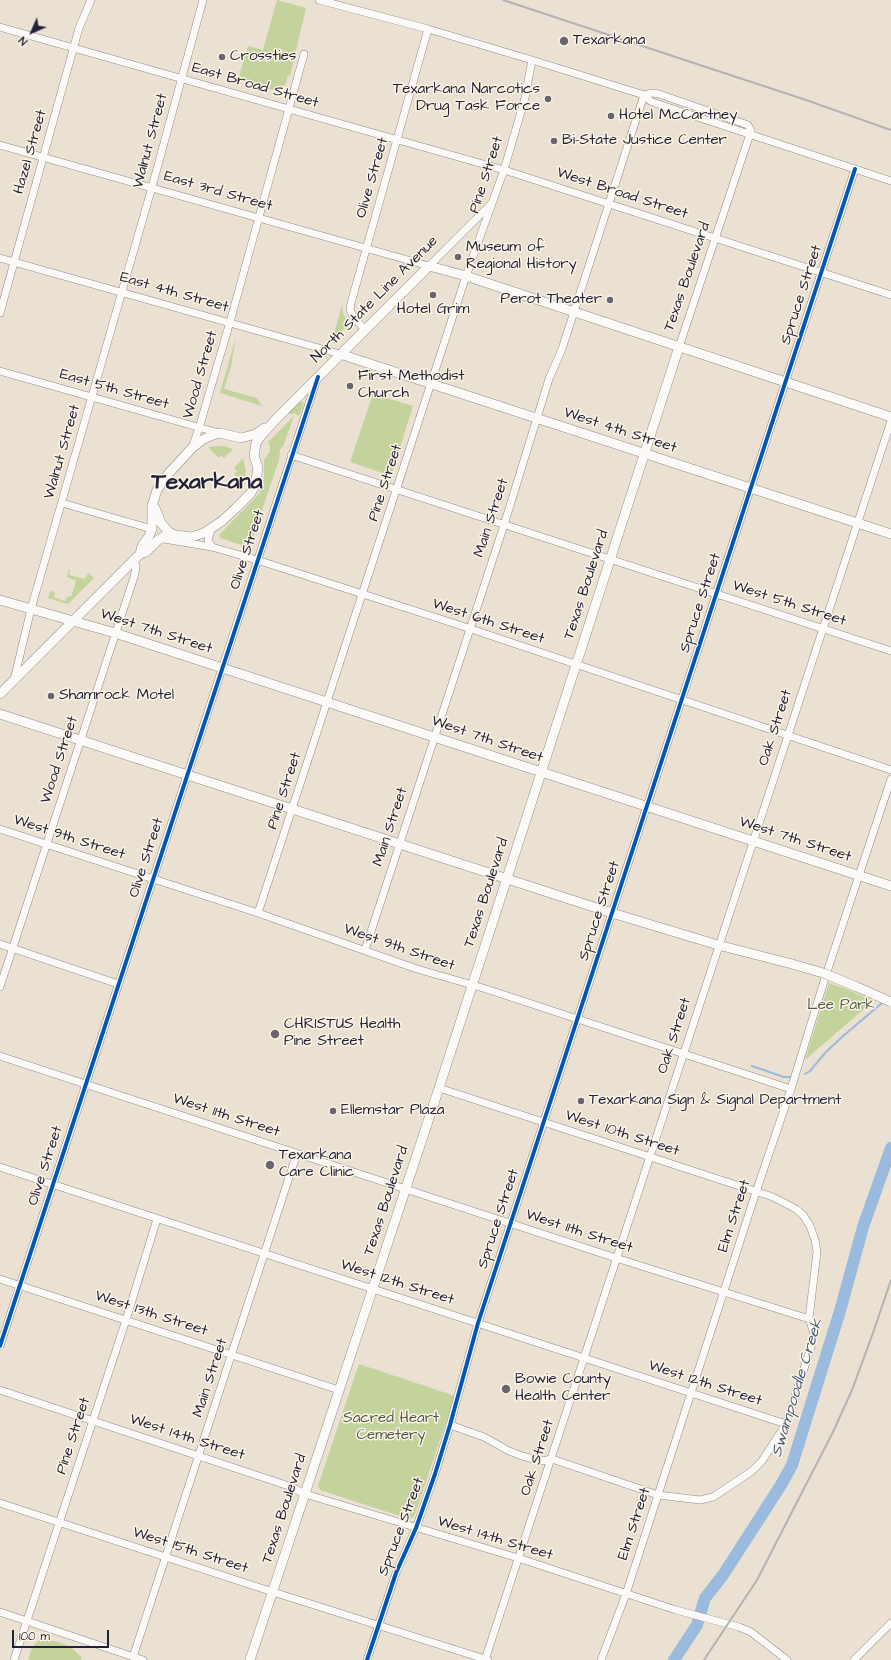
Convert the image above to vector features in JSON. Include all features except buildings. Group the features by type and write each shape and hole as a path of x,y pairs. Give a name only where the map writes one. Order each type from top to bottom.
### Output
{"main road":[{"path":"429,266 466,276 891,417"},
{"name":"North State Line Avenue","path":"137,557 152,529 153,499 158,487 192,448 208,436 220,433 237,438 256,434 276,418 429,266"},
{"name":"Texas Boulevard","path":"250,1660 439,1088 680,347"},
{"name":"West 4th Street","path":"340,354 891,534"},
{"name":"North State Line Avenue","path":"0,694 137,557 146,552 158,540 165,536 175,535 191,537 211,530 222,521 253,489 257,480 258,468 254,456 258,440 276,418"},
{"path":"237,438 248,446 254,456"},
{"path":"153,499 155,511 160,523 169,532 175,535"},
{"name":"West 7th Street","path":"0,600 115,633 891,886"},
{"path":"0,714 612,913 718,945 823,973 891,1002"}],"street":[{"name":"Hazel Street","path":"0,313 81,22 91,0"},
{"name":"Walnut Street","path":"14,681 31,609 152,188 203,0"},
{"path":"318,0 428,29 644,95 650,93 659,94 746,123 751,129 750,134 891,181"},
{"name":"East Broad Street","path":"0,27 504,170"},
{"name":"Olive Street","path":"365,330 355,319 350,310 351,303 428,29"},
{"name":"Wood Street","path":"192,448 230,322 304,54"},
{"name":"Pine Street","path":"258,913 432,384 466,276 504,170 525,98 532,60"},
{"name":"Main Street","path":"365,950 504,525 549,379 557,361 574,312 644,95"},
{"name":"Texas Boulevard","path":"680,347 750,134"},
{"name":"East 3rd Street","path":"0,145 429,266"},
{"name":"Spruce Street","path":"368,1660 398,1567 416,1528 450,1425 478,1323 544,1122 576,1018 612,913 855,169"},
{"name":"West Broad Street","path":"504,170 891,295"},
{"name":"North State Line Avenue","path":"429,266 494,201"},
{"name":"East 4th Street","path":"0,258 340,354"},
{"name":"East 5th Street","path":"0,372 220,433"},
{"name":"Olive Street","path":"0,1346 291,455 318,377"},
{"name":"Oak Street","path":"486,1660 718,945 891,421"},
{"name":"West 5th Street","path":"291,455 891,651"},
{"path":"62,503 152,529"},
{"path":"211,530 208,540 212,547"},
{"name":"West 6th Street","path":"158,540 171,539 206,548 212,547 257,560 891,770"},
{"name":"Wood Street","path":"0,987 134,577 137,557"},
{"name":"Elm Street","path":"601,1660 626,1594 756,1192 791,1089 824,978 891,779"},
{"name":"West 9th Street","path":"0,829 258,913 417,969 576,1018 791,1089"},
{"path":"0,944 118,984"},
{"name":"West 11th Street","path":"0,1056 405,1189 511,1222 616,1258 809,1318"},
{"name":"West 10th Street","path":"439,1088 773,1197 796,1209 803,1215 810,1226 817,1252 809,1318"},
{"name":"Main Street","path":"133,1657 297,1153"},
{"name":"West 12th Street","path":"0,1167 786,1424"},
{"name":"Pine Street","path":"14,1660 126,1320 157,1219"},
{"name":"West 13th Street","path":"0,1279 339,1390"},
{"path":"450,1425 484,1437 509,1451 522,1456 542,1461 552,1459 658,1495 707,1499 713,1497 752,1471 762,1461 786,1424 812,1344 814,1334 809,1318"},
{"name":"West 14th Street","path":"0,1390 289,1486 305,1494 518,1558 626,1594 733,1625 751,1632 787,1660"},
{"name":"West 15th Street","path":"0,1502 59,1523 486,1660"},
{"path":"0,1612 143,1660"},
{"path":"854,1660 891,1623"}],"green space":[{"path":"277,0 306,8 290,76 288,75 285,86 283,85 281,92 238,80 248,46 263,50"},
{"path":"342,305 343,313 349,324 332,341"},
{"path":"236,337 231,366 224,389 257,398 262,406 220,393"},
{"path":"373,394 413,406 391,476 350,462"},
{"path":"299,401 304,403 300,414 298,416 295,413 288,414"},
{"path":"294,416 284,444 280,450 279,460 250,546 248,547 220,538 219,535 259,494 264,478 264,460 270,451 268,442"},
{"path":"224,446 233,449 224,458 221,456 219,458 208,447"},
{"path":"243,458 246,471 243,483 234,474 237,471 234,468"},
{"path":"69,569 69,575 85,579 88,573 94,578 68,604 48,598 50,591 55,592 54,597 65,601 68,596 71,597 76,581 67,577"},
{"name":"Lee Park","path":"829,983 873,1001 805,1060"},
{"name":"Sacred Heart Cemetery","path":"359,1364 455,1396 414,1517 409,1519 320,1490 318,1486"},
{"path":"42,1637 70,1646 82,1658 81,1660 28,1660 32,1647"}],"waterway":[{"path":"805,1074 810,1071 825,1053 842,1037 883,1002"},
{"path":"752,1066 784,1077 791,1077"},
{"name":"Swampoodle Creek","path":"674,1660 697,1625 705,1598 723,1575 781,1485 792,1465 840,1311 863,1227 891,1148"}],"railway":[{"path":"503,0 806,100 891,130"},
{"path":"704,1660 757,1580 833,1432 852,1390 891,1280"}],"cycle path":[{"path":"367,1660 396,1573 416,1528 435,1474 478,1323 855,169"},
{"path":"0,1346 318,377"}],"place":[{"name":"Texarkana","path":"564,41"},
{"name":"Crossties","path":"222,57"},
{"name":"Texarkana Narcotics Drug Task Force","path":"548,99"},
{"name":"Hotel McCartney","path":"611,116"},
{"name":"Bi-State Justice Center","path":"554,141"},
{"name":"Museum of Regional History","path":"458,257"},
{"name":"Hotel Grim","path":"433,295"},
{"name":"Perot Theater","path":"610,300"},
{"name":"First Methodist Church","path":"350,386"},
{"name":"Shamrock Motel","path":"51,696"},
{"name":"CHRISTUS Health Pine Street","path":"275,1034"},
{"name":"Texarkana Sign & Signal Department","path":"581,1101"},
{"name":"Ellemstar Plaza","path":"333,1111"},
{"name":"Texarkana Care Clinic","path":"270,1165"},
{"name":"Bowie County Health Center","path":"506,1389"}],"district":[{"name":"Texarkana","path":"207,483"}]}
